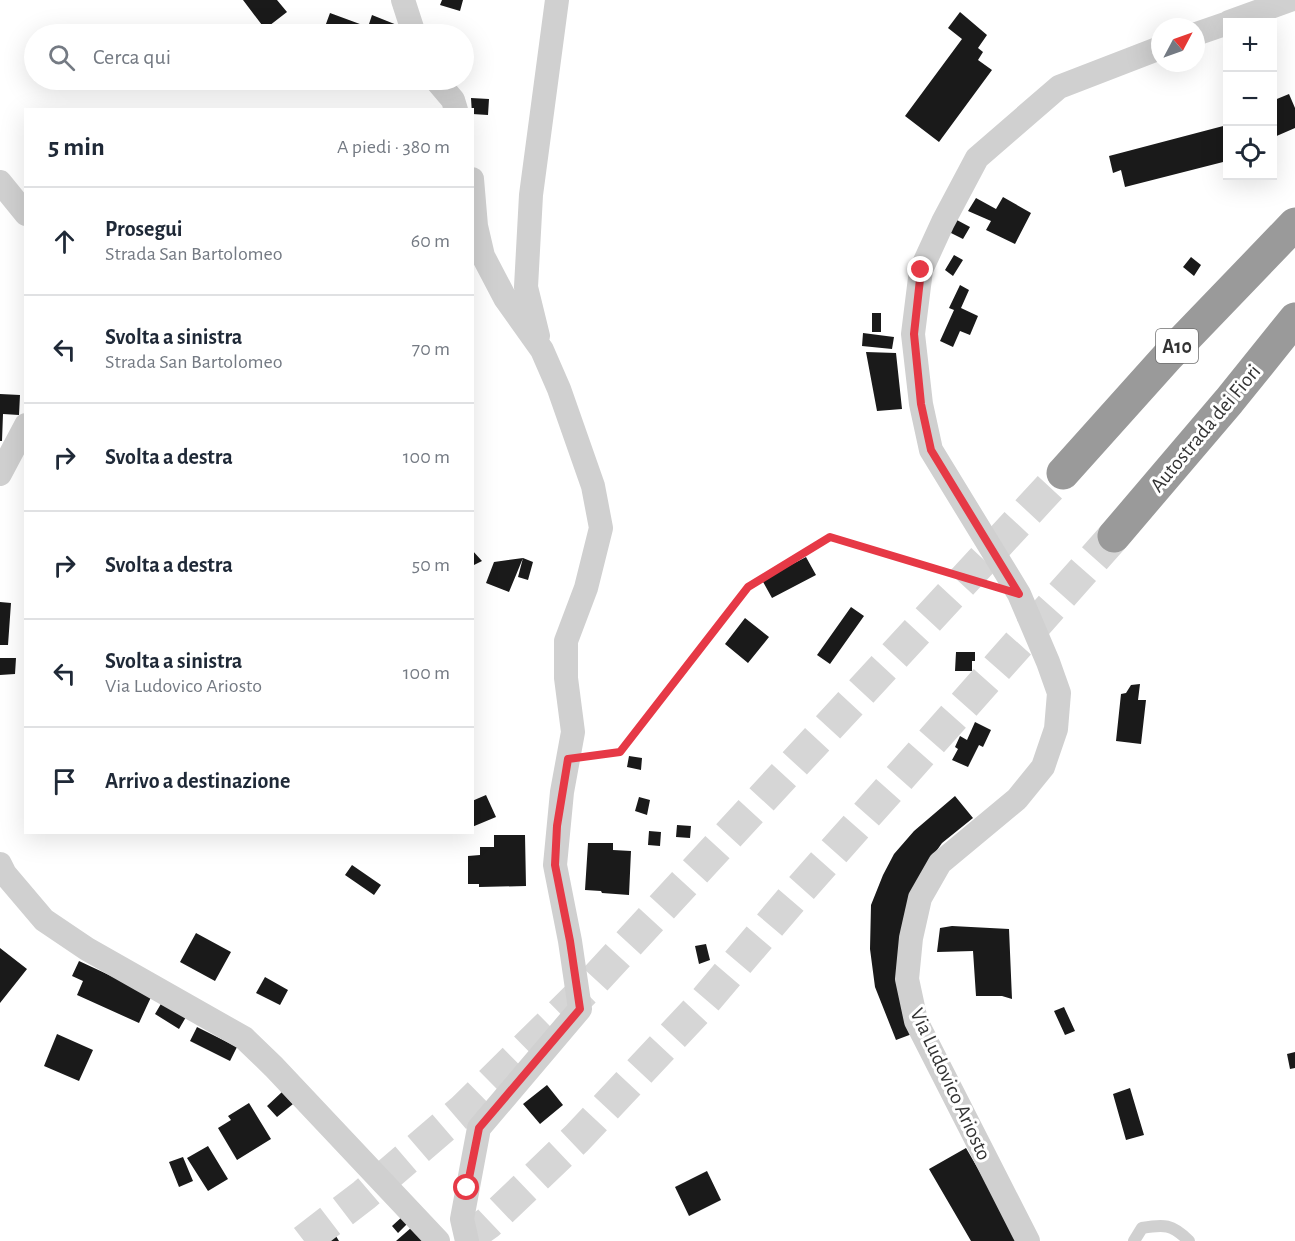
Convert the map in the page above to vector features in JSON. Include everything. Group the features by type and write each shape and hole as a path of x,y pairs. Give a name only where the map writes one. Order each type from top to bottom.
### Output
{"highway":[{"name":"A10","path":"1063,472 1168,356 1295,224"},
{"name":"Autostrada dei Fiori","path":"1114,536 1229,401 1295,319"}],"street":[{"path":"403,0 411,24"},
{"path":"467,1241 462,1219 479,1128 580,1009 555,865 557,826 573,732 566,678 566,641 586,588 601,528 589,475 559,389 542,350 526,287 531,195 557,0"},
{"path":"1241,18 1290,0"},
{"path":"1205,31 1223,25"},
{"name":"Via Ludovico Ariosto","path":"1028,1241 916,1021 907,979 911,938 920,898 940,863 1017,799 1043,767 1056,729 1059,693 1019,594 931,450 921,404 914,334 921,270 977,158 1059,87 1151,51"},
{"path":"444,90 453,100 455,108"},
{"path":"0,182 24,212"},
{"path":"474,202 476,226 483,256 505,297 542,350"},
{"path":"0,474 24,429"},
{"path":"0,864 5,874 45,920 87,949 244,1038 438,1241"}],"lane":[{"path":"1134,1241 1142,1228 1162,1224 1182,1234 1189,1241"}],"path":[{"path":"568,759 620,752 748,587 830,537 1019,594"}],"building":[{"path":"243,0 277,0 287,12 271,24 261,24"},
{"path":"442,0 463,0 460,11 440,5"},
{"path":"960,12 987,35 978,48 983,52 978,60 992,70 939,142 905,116 962,39 948,28"},
{"path":"330,13 360,24 326,24"},
{"path":"372,15 394,24 369,24"},
{"path":"1289,94 1295,108 1295,128 1277,136 1277,126 1277,99"},
{"path":"471,98 489,99 488,115 474,114 474,108 472,108"},
{"path":"1223,126 1223,162 1125,187 1121,170 1113,173 1109,156"},
{"path":"1003,197 1031,213 1015,244 986,230 991,221 968,211 976,198 996,209"},
{"path":"955,219 970,227 963,239 949,232"},
{"path":"954,255 963,260 953,276 945,270"},
{"path":"1191,257 1201,265 1194,276 1183,267"},
{"path":"960,285 969,290 961,308 978,316 970,335 960,331 953,347 940,341 954,310 949,308"},
{"path":"872,313 881,313 881,332 872,332"},
{"path":"863,333 894,337 892,349 862,346"},
{"path":"866,352 896,353 902,409 877,411"},
{"path":"0,394 20,395 19,415 3,414 2,441 0,441"},
{"path":"474,552 482,561 474,565"},
{"path":"806,557 816,575 772,598 762,580"},
{"path":"523,558 533,562 528,580 518,577"},
{"path":"523,558 509,592 486,583 494,562"},
{"path":"0,602 11,603 8,645 0,645"},
{"path":"851,607 864,616 830,664 817,655"},
{"path":"745,618 769,637 748,663 725,644"},
{"path":"956,652 975,652 972,671 955,671"},
{"path":"0,658 16,658 15,674 0,675"},
{"path":"1140,684 1138,700 1146,700 1141,744 1116,741 1121,694 1126,693 1131,685"},
{"path":"975,722 991,730 983,747 979,745 968,767 952,760 958,749 955,747 960,736 967,740"},
{"path":"629,756 642,758 641,770 627,767"},
{"path":"486,795 496,817 474,826 474,800"},
{"path":"955,796 973,818 942,843 923,870 910,1007 920,1031 896,1040 875,987 870,949 871,905 894,854 914,831"},
{"path":"639,797 650,800 647,815 635,811"},
{"path":"677,825 691,826 690,838 676,837"},
{"path":"649,831 661,832 660,846 648,845"},
{"path":"494,835 525,835 526,886 479,887 479,884 468,884 468,856 480,855 480,847 494,847"},
{"path":"588,843 613,843 613,850 631,851 629,895 585,890"},
{"path":"352,865 381,885 374,895 345,875"},
{"path":"952,926 1009,929 1012,999 1002,996 976,996 973,951 937,952 940,928"},
{"path":"196,933 231,952 215,981 180,962"},
{"path":"706,944 710,960 699,964 695,946"},
{"path":"0,948 27,969 0,1003"},
{"path":"79,961 152,995 139,1023 77,995 83,981 72,976"},
{"path":"265,977 288,990 280,1005 256,993"},
{"path":"162,1002 186,1017 179,1029 155,1014"},
{"path":"1064,1007 1075,1031 1065,1035 1054,1011"},
{"path":"197,1027 237,1047 230,1061 190,1041"},
{"path":"57,1034 93,1050 79,1081 44,1066"},
{"path":"1295,1052 1295,1068 1290,1069 1287,1054"},
{"path":"547,1085 563,1105 540,1124 523,1104"},
{"path":"1130,1088 1144,1135 1126,1140 1113,1094"},
{"path":"282,1092 293,1104 277,1117 267,1106"},
{"path":"249,1103 271,1139 237,1160 218,1128 231,1120 228,1116"},
{"path":"208,1146 228,1179 208,1191 187,1158"},
{"path":"966,1148 1020,1241 971,1241 929,1169"},
{"path":"183,1157 193,1181 179,1187 169,1162"},
{"path":"707,1171 721,1200 689,1216 675,1187"},
{"path":"403,1216 409,1222 398,1233 392,1226"},
{"path":"412,1227 424,1241 396,1241"},
{"path":"331,1228 339,1241 305,1241"}],"tunnel":[{"path":"304,1241 364,1195 463,1110 592,983 1063,473"},
{"path":"463,1241 488,1223 577,1138 698,1009 797,893 1114,536"}],"route":[{"path":"467,1188 479,1128 580,1009 555,865 557,826 568,759 620,752 748,587 830,537 1019,594 931,450 921,404 914,334 921,270"}]}
